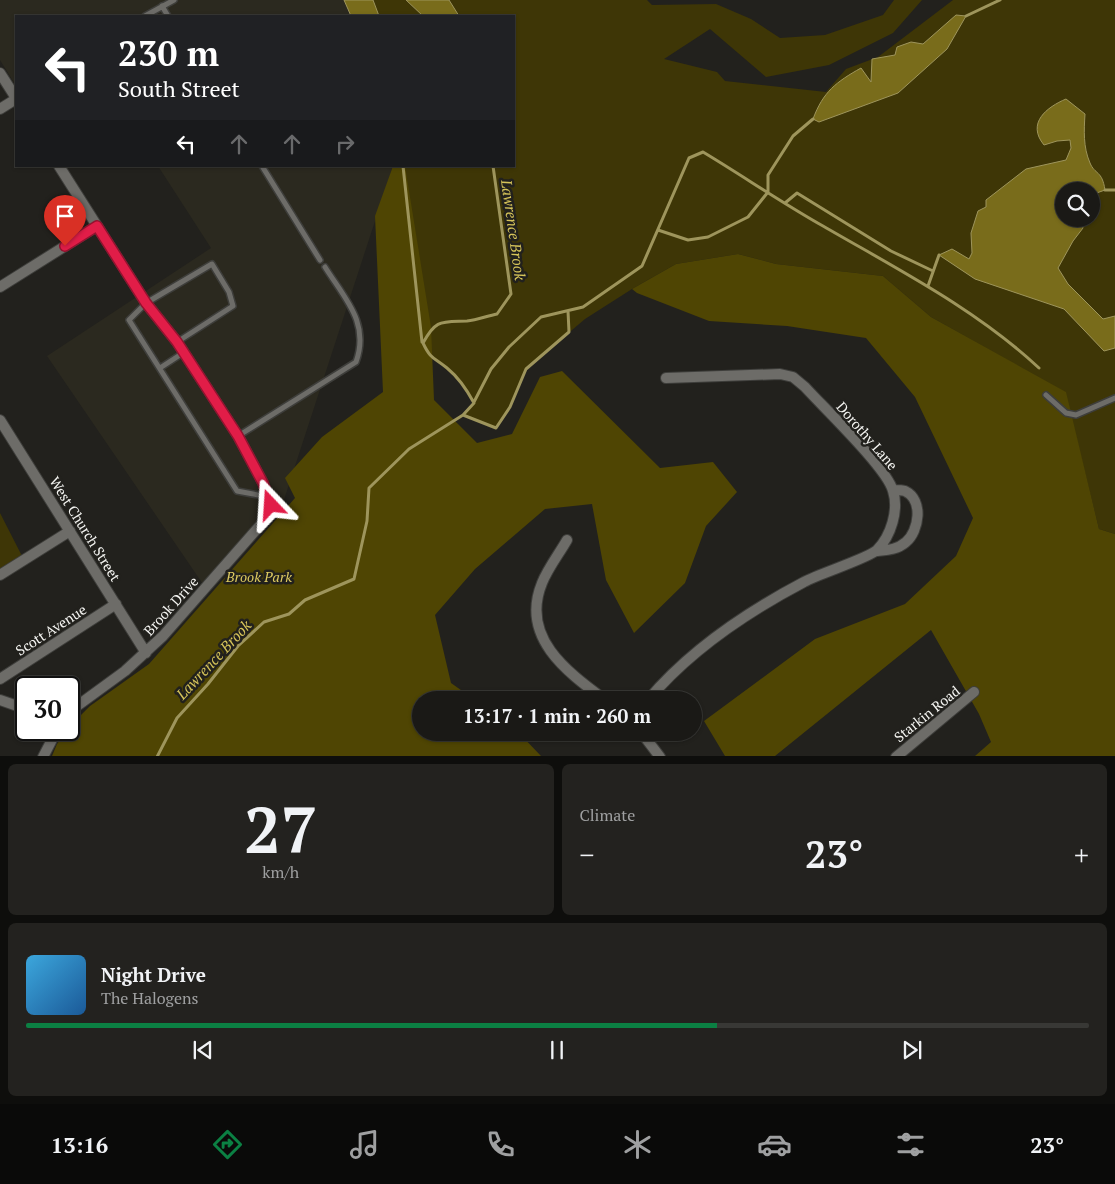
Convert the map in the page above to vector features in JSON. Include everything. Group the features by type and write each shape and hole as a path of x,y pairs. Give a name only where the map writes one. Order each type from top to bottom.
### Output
{"street":[{"path":"0,73 15,97"},
{"path":"0,109 15,100"},
{"path":"60,167 146,303 184,352 238,436 270,497"},
{"path":"0,287 97,226"},
{"name":"Dorothy Lane","path":"666,378 780,374 793,377 805,387 883,472 893,490 893,523 876,551"},
{"name":"West Church Street","path":"0,420 146,653"},
{"path":"656,691 724,630 805,581 876,551 893,550 906,542 914,532 918,512 914,500 905,491 893,490"},
{"name":"Brook Drive","path":"80,704 146,653 263,522 271,505 270,497"},
{"path":"0,575 70,531"},
{"path":"567,540 542,582 536,604 538,627 546,645 559,661 578,680 593,691"},
{"name":"Scott Avenue","path":"0,679 116,604"},
{"name":"Starkin Road","path":"896,756 974,692"},
{"path":"0,700 15,705"},
{"path":"43,756 51,741"},
{"path":"648,741 660,756"}],"lane":[{"path":"147,15 174,0"},
{"path":"162,6 167,15"},
{"path":"263,167 320,260"},
{"path":"177,342 233,306 229,292 212,264 146,303 130,320 236,491 270,497"},
{"path":"238,436 356,362 361,350 362,333 358,321 325,267"},
{"path":"160,368 184,352"},
{"path":"1046,395 1066,414 1076,415 1115,398"}],"shaded area":[{"path":"0,0 344,0 351,15 15,15 15,84 0,60"},
{"path":"344,0 373,0 379,15 351,15"},
{"path":"373,0 406,0 422,15 379,15"},
{"path":"406,0 449,0 458,15 422,15"},
{"path":"449,0 647,0 652,5 716,4 751,19 780,38 825,35 883,15 894,0 922,0 893,33 829,65 766,77 710,29 664,59 717,72 725,81 826,92 846,69 878,57 953,0 1115,0 1115,534 1099,529 1065,392 931,317 883,276 776,264 738,254 676,264 585,319 526,369 510,407 496,428 463,415 474,402 455,377 430,357 403,167 515,167 515,15 458,15"},
{"path":"956,15 966,16 947,49 898,93 819,122 813,119 821,102 837,83 861,68 871,82 872,59 895,55 897,47 911,42 923,44"},
{"path":"1066,99 1085,114 1086,151 1092,167 1102,179 1105,190 1100,192 1100,182 1055,182 1055,227 1083,228 1073,241 1058,268 1068,284 1103,319 1115,316 1115,348 1104,351 1064,309 975,279 939,255 952,249 969,259 972,253 971,233 978,211 986,207 986,200 1026,169 1066,160 1071,148 1070,140 1044,145 1037,130 1041,117 1059,102"},
{"path":"159,167 393,167 280,512 266,521 207,590 47,356 211,248"},
{"path":"0,513 22,556 0,569"}],"green space":[{"name":"Brook Park","path":"393,167 405,167 431,327 434,400 477,443 512,434 540,377 562,371 660,468 713,462 737,492 706,526 685,583 634,633 606,580 592,504 545,509 475,569 435,615 451,683 462,691 412,691 412,741 527,741 541,756 52,756 59,741 80,741 80,716 90,706 149,664 295,498 285,478 322,437 383,392 375,216"},
{"path":"738,254 776,264 883,276 931,317 1066,392 1099,529 1115,534 1115,756 975,756 991,742 979,714 931,630 775,756 725,756 704,721 815,639 905,604 956,556 973,518 915,397 866,338 787,326 709,321 637,293 632,289 676,264"}],"waterway":[{"path":"966,16 1000,0"},
{"path":"658,230 688,240 708,237 748,217 768,192 768,175 793,136 813,119"},
{"path":"474,402 491,369 509,347 541,317 583,307 642,266 689,158 703,152 793,208 962,308 1015,347 1039,368"},
{"path":"403,167 422,342"},
{"name":"Lawrence Brook","path":"158,756 177,718 208,684 238,646 264,622 289,614 305,600 354,579 367,521 369,488 409,449 463,415 474,403 459,380 431,355 423,343 432,330 440,323 471,320 497,314 511,294 493,167"},
{"path":"1105,190 1115,190"},
{"path":"785,203 797,193 891,251 933,271"},
{"path":"928,286 939,255"},
{"path":"463,415 496,428 510,407 526,369 569,332 568,311"}],"route":[{"path":"65,246 97,226 146,303 177,342 238,436 270,497 271,505"}]}
